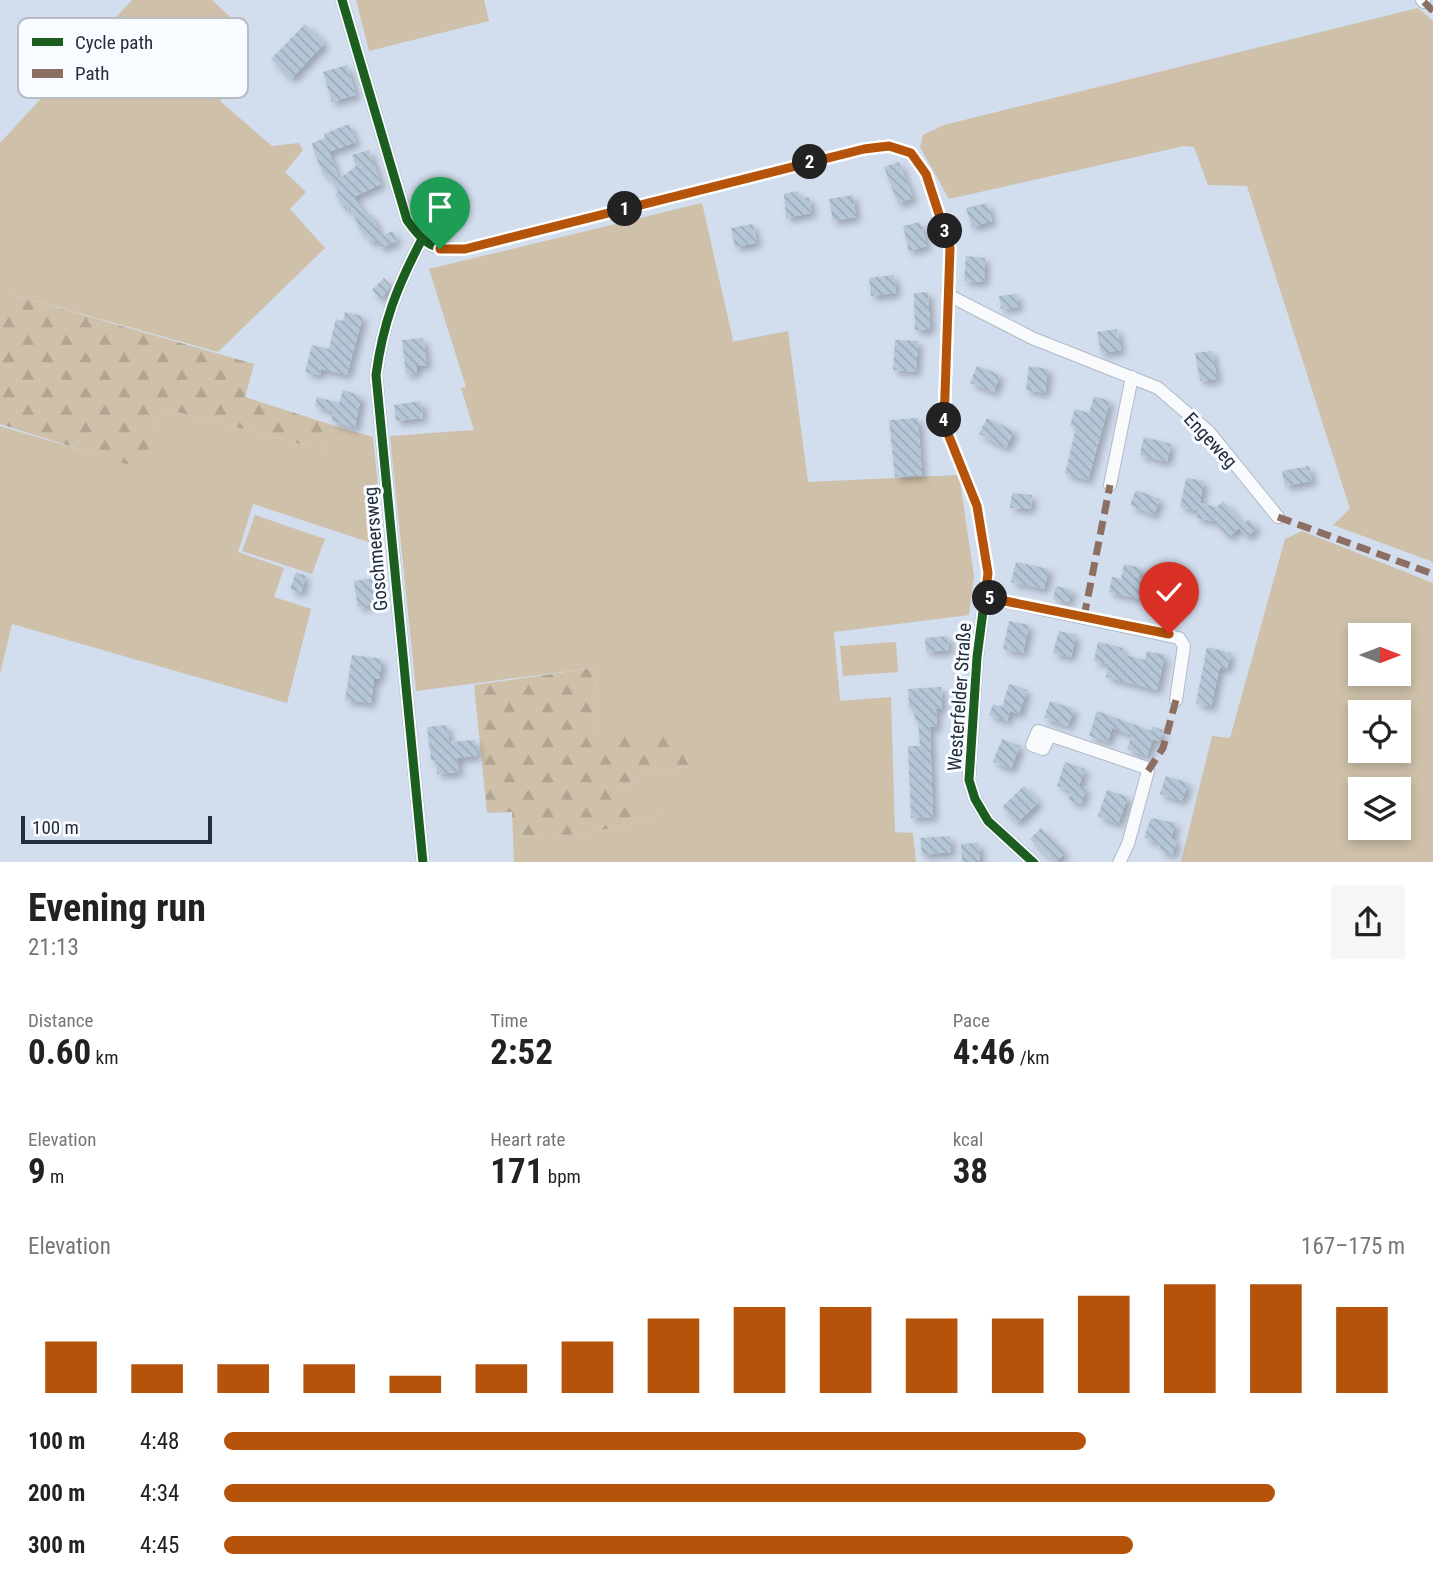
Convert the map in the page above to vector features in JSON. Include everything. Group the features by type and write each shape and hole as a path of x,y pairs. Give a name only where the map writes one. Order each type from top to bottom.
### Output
{"street":[{"path":"342,0 407,220 421,241"},
{"name":"Westerfelder Straße","path":"421,241 440,249 465,249 864,149 889,146 911,153 926,174 950,248 944,424 977,506 988,573 977,657 969,780 975,799 988,821 1033,862"},
{"name":"Goschmeersweg","path":"421,241 401,278 382,331 376,375 423,862"},
{"name":"Engeweg","path":"950,296 1032,338 1158,388 1209,432 1278,517"},
{"path":"1110,485 1132,377"},
{"path":"985,597 1179,638 1185,646 1177,700"},
{"path":"1050,735 1144,767 1148,771 1128,844 1119,862"}],"green space":[{"path":"132,0 212,0 232,18 115,18"},
{"path":"356,0 484,0 489,21 369,51"},
{"path":"1418,8 1433,21 1433,562 1333,525 1350,509 1247,186 1208,185 1194,147 1184,146 949,199 920,147 923,135 944,125"},
{"path":"42,98 223,98 220,101 272,146 299,143 303,150 285,172 306,192 290,209 325,248 218,352 0,291 0,143"},
{"path":"702,203 733,340 731,342 788,331 808,482 959,475 974,576 969,615 834,632 840,701 891,697 895,832 913,833 916,862 514,862 513,838 585,834 656,818 660,809 629,809 613,794 645,773 690,766 681,735 600,735 594,668 416,691 390,436 474,430 461,388 466,387 429,269"},
{"path":"0,291 254,364 245,397 332,425 323,450 162,408 142,469 0,424"},
{"path":"162,408 323,450 332,425 373,437 384,547 253,504 238,552 284,568 274,597 311,609 287,703 12,624 0,674 0,426 142,468"},
{"path":"255,515 325,539 312,574 242,551"},
{"path":"1302,531 1433,583 1433,862 1181,862 1212,736 1230,738 1285,539"},
{"path":"896,642 898,672 843,676 840,646"},
{"path":"594,668 600,735 681,735 694,749 690,766 645,773 613,794 629,809 660,809 656,818 585,834 513,838 512,812 487,813 474,685"}],"building":[{"path":"305,24 325,43 291,79 271,59"},
{"path":"347,65 356,95 332,102 323,72"},
{"path":"349,124 356,142 329,152 339,179 356,166 352,155 369,150 381,184 354,197 366,216 371,214 381,236 393,231 397,241 381,248 377,239 370,243 366,233 362,234 350,207 346,210 335,194 339,192 326,173 324,176 314,151 312,143 325,138 324,134"},
{"path":"899,162 913,198 898,204 884,167"},
{"path":"798,191 799,199 809,197 812,213 786,218 784,194"},
{"path":"853,195 856,217 833,221 829,199"},
{"path":"987,203 992,221 972,227 966,208"},
{"path":"920,222 927,246 909,251 903,226"},
{"path":"753,224 757,243 735,247 731,228"},
{"path":"966,256 985,258 984,282 964,281"},
{"path":"894,275 896,293 871,296 869,278"},
{"path":"384,278 391,285 381,299 372,290"},
{"path":"928,292 930,330 915,330 914,293"},
{"path":"1017,294 1018,307 1001,309 999,296"},
{"path":"345,312 363,316 347,375 321,369 320,375 305,372 312,345 329,349 336,319 343,321"},
{"path":"1117,329 1121,350 1101,353 1097,332"},
{"path":"423,338 427,365 416,366 417,373 406,374 402,340"},
{"path":"895,340 918,341 916,372 893,370"},
{"path":"1212,351 1217,379 1200,381 1195,353"},
{"path":"977,366 1000,375 994,392 970,383"},
{"path":"1029,366 1048,369 1045,393 1026,390"},
{"path":"343,390 361,396 355,428 331,421 334,412 315,406 317,397 339,403"},
{"path":"1094,396 1110,401 1088,480 1065,474 1076,427 1070,426 1075,409 1089,413"},
{"path":"421,401 423,418 396,421 394,405"},
{"path":"918,418 922,475 895,477 889,420"},
{"path":"987,418 1014,431 1006,448 979,434"},
{"path":"1144,437 1171,444 1167,462 1140,455"},
{"path":"1309,466 1312,481 1285,486 1282,471"},
{"path":"1186,478 1204,481 1200,503 1217,507 1223,501 1244,524 1249,519 1257,528 1247,537 1239,528 1229,537 1214,521 1196,518 1198,510 1180,507"},
{"path":"1136,490 1160,499 1154,515 1130,505"},
{"path":"1012,493 1032,495 1031,509 1010,508"},
{"path":"1016,562 1049,569 1044,589 1011,582"},
{"path":"1124,564 1141,568 1139,578 1143,579 1139,599 1109,592 1112,577 1121,579"},
{"path":"296,572 306,576 301,593 290,589"},
{"path":"375,578 379,603 358,607 354,581"},
{"path":"1056,586 1072,590 1069,602 1053,599"},
{"path":"1009,621 1029,625 1023,653 1003,649"},
{"path":"1059,631 1076,635 1071,657 1053,653"},
{"path":"948,636 949,650 926,652 925,638"},
{"path":"1098,642 1123,648 1122,654 1145,660 1147,651 1165,655 1157,690 1106,677 1109,664 1094,661"},
{"path":"1207,647 1231,653 1227,669 1220,667 1211,707 1196,703"},
{"path":"352,655 382,659 379,679 374,679 371,703 345,700"},
{"path":"1009,684 1027,690 1019,714 1010,711 1007,721 989,715 993,704 1002,707"},
{"path":"941,687 942,709 936,709 937,727 930,727 933,817 911,818 908,746 920,746 918,720 915,720 914,708 909,708 908,689"},
{"path":"1050,701 1074,709 1068,726 1044,718"},
{"path":"1097,711 1151,731 1153,726 1163,730 1159,741 1153,739 1147,756 1127,749 1132,735 1112,728 1108,742 1089,736"},
{"path":"447,725 449,742 475,740 477,756 457,758 459,772 437,774 436,760 431,760 427,727"},
{"path":"1002,739 1020,746 1011,769 993,762"},
{"path":"1065,762 1085,769 1079,786 1086,788 1081,804 1068,800 1071,791 1057,786"},
{"path":"1166,776 1188,783 1182,801 1160,794"},
{"path":"1024,786 1039,802 1017,823 1002,807"},
{"path":"1107,790 1128,797 1118,824 1098,816"},
{"path":"1151,818 1176,823 1171,839 1177,841 1172,855 1159,850 1161,843 1144,838"},
{"path":"1041,828 1065,853 1054,862 1030,839"},
{"path":"950,836 951,852 922,855 920,838"},
{"path":"979,843 980,862 962,862 961,844"}],"marked path":[{"path":"1424,2 1433,11"},
{"path":"1084,617 1110,485"},
{"path":"1278,517 1433,574"},
{"path":"1148,771 1163,748 1176,700"}],"cycle path":[{"path":"342,0 407,220 425,241 438,247 465,249 864,149 889,146 911,153 926,174 950,248 944,424 977,506 988,573 977,657 969,780 975,799 988,821 1033,862"},
{"path":"421,241 392,305 376,375 423,862"}],"route":[{"path":"440,249 465,249 864,149 889,146 911,153 926,174 950,248 944,424 977,506 985,541 988,573 985,597 1169,634"}]}
